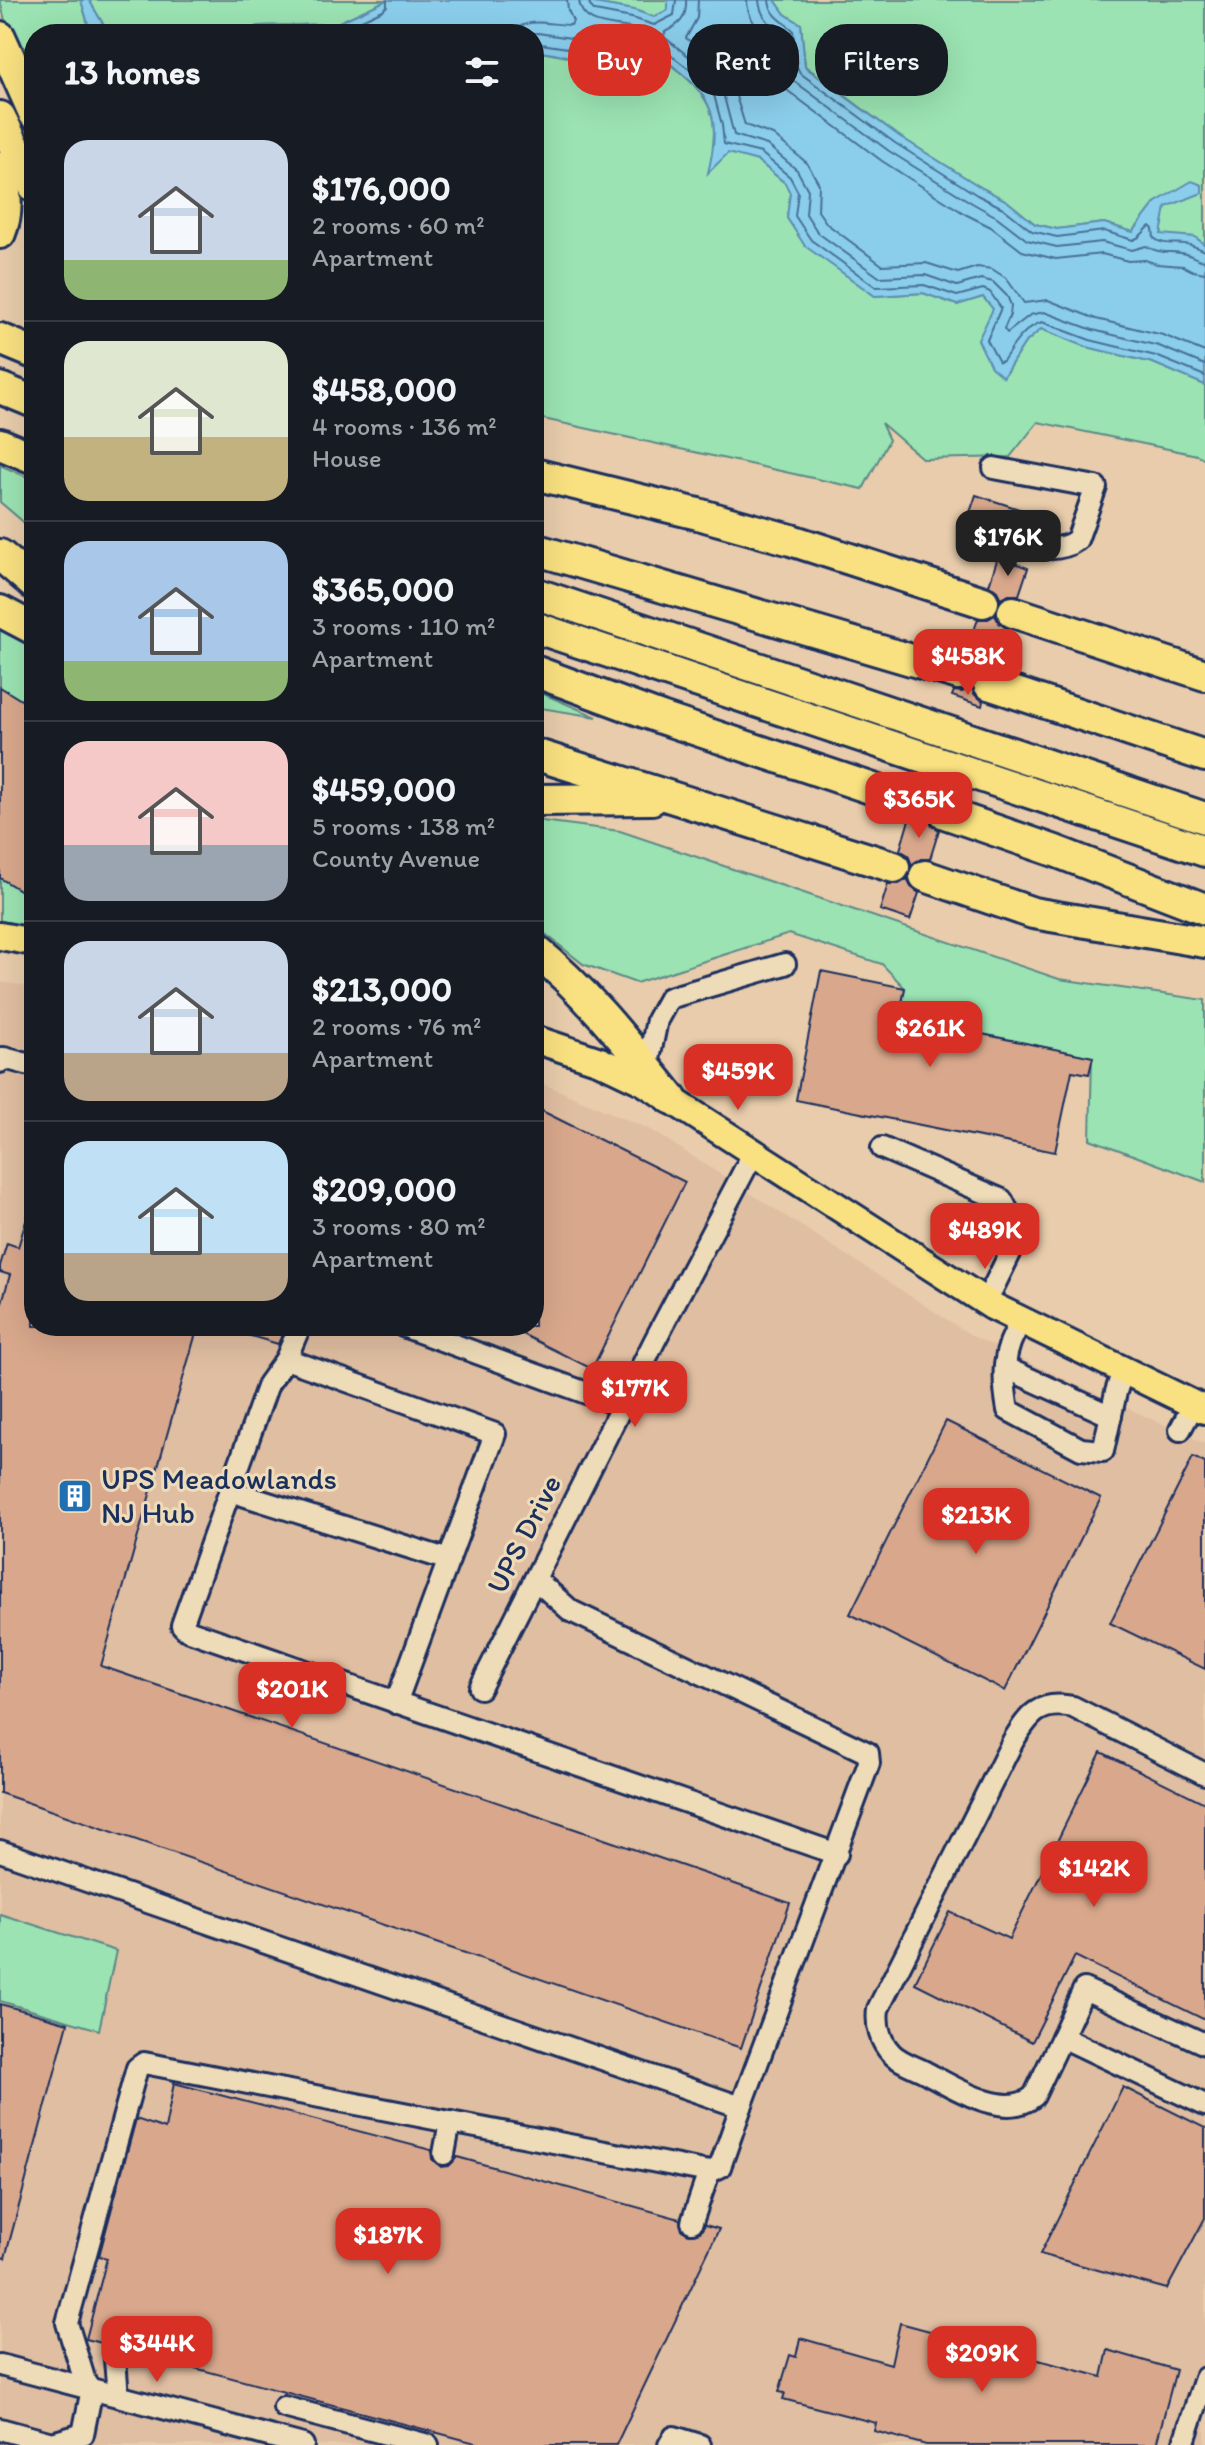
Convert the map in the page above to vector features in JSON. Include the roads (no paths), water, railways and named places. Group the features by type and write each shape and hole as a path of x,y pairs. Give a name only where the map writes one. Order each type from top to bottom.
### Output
{"highway":[{"path":"0,37 24,91"},
{"path":"0,117 24,166"},
{"path":"0,167 6,199 5,219 0,233"},
{"path":"0,339 24,349"},
{"path":"0,371 24,380"},
{"path":"0,388 24,398"},
{"path":"0,427 24,436"},
{"path":"0,444 24,454"},
{"path":"544,476 776,535 983,602"},
{"path":"544,552 959,674"},
{"path":"0,555 24,575"},
{"path":"544,596 1205,818"},
{"path":"0,611 24,624"},
{"path":"1013,612 1205,675"},
{"path":"544,630 1205,851"},
{"path":"544,675 661,718 915,803"},
{"path":"989,684 1205,756"},
{"path":"544,757 894,867"},
{"path":"544,776 682,799"},
{"path":"544,800 682,799"},
{"path":"945,813 1055,851 1205,909"},
{"path":"925,876 1033,913 1205,942"},
{"path":"544,962 555,966 646,1075 671,1098"}],"main road":[{"path":"0,936 24,940"},
{"path":"544,1042 646,1075"},
{"path":"671,1098 986,1302 1021,1322 1199,1407"}],"street":[{"path":"994,468 1096,487 1077,540 1059,548 1041,548 1024,542"},
{"path":"646,1075 657,1020 669,998 785,964"},
{"path":"0,1062 4,1058 24,1063"},
{"path":"882,1148 1002,1200 1011,1217 1016,1241 986,1302"},
{"name":"UPS Drive","path":"480,1688 754,1152"},
{"path":"1021,1322 1009,1339 1003,1383 1008,1410 1081,1449 1103,1451 1123,1370"},
{"path":"296,1336 286,1359 268,1384 182,1625 187,1630 837,1854"},
{"path":"430,1336 622,1406"},
{"path":"286,1359 495,1434 396,1703"},
{"path":"1006,1368 1111,1416"},
{"path":"1180,1430 1199,1407"},
{"path":"230,1491 449,1560"},
{"path":"0,2429 52,2443 83,2434 89,2388 67,2323 137,2068 144,2063 709,2172 720,2167 837,1854 869,1763 868,1753 571,1611 535,1579"},
{"path":"1205,1774 1073,1707 1059,1704 1027,1717 878,2009 876,2021 882,2040 893,2056 967,2094 1002,2106 1026,2103 1034,2096 1084,1989 1205,2044"},
{"path":"0,1851 741,2107"},
{"path":"1062,2037 1205,2105"},
{"path":"444,2154 450,2122"},
{"path":"692,2222 709,2172"},
{"path":"114,2347 118,2396"},
{"path":"0,2365 303,2445"},
{"path":"1183,2445 1205,2378"},
{"path":"284,2407 428,2445"},
{"path":"669,2445 674,2437 700,2445"}],"water":[{"path":"81,0 89,0 103,24 88,24"},
{"path":"387,0 576,0 634,10 654,17 668,10 668,0 775,0 785,14 801,24 805,67 815,74 815,96 845,96 899,136 1007,201 1035,224 1057,229 1104,223 1133,232 1156,202 1192,181 1202,185 1202,193 1166,207 1161,234 1195,237 1205,245 1205,385 1153,363 1087,347 1041,329 1024,344 1003,377 991,367 978,340 993,309 983,297 957,305 923,293 875,296 805,246 787,218 790,193 785,183 758,161 728,153 708,173 714,129 703,96 799,96 799,24 687,24 687,78 671,64 671,24 568,24 568,56 544,53 544,24 335,24"}],"place":[{"name":"UPS Meadowlands NJ Hub","path":"75,1496"}]}
